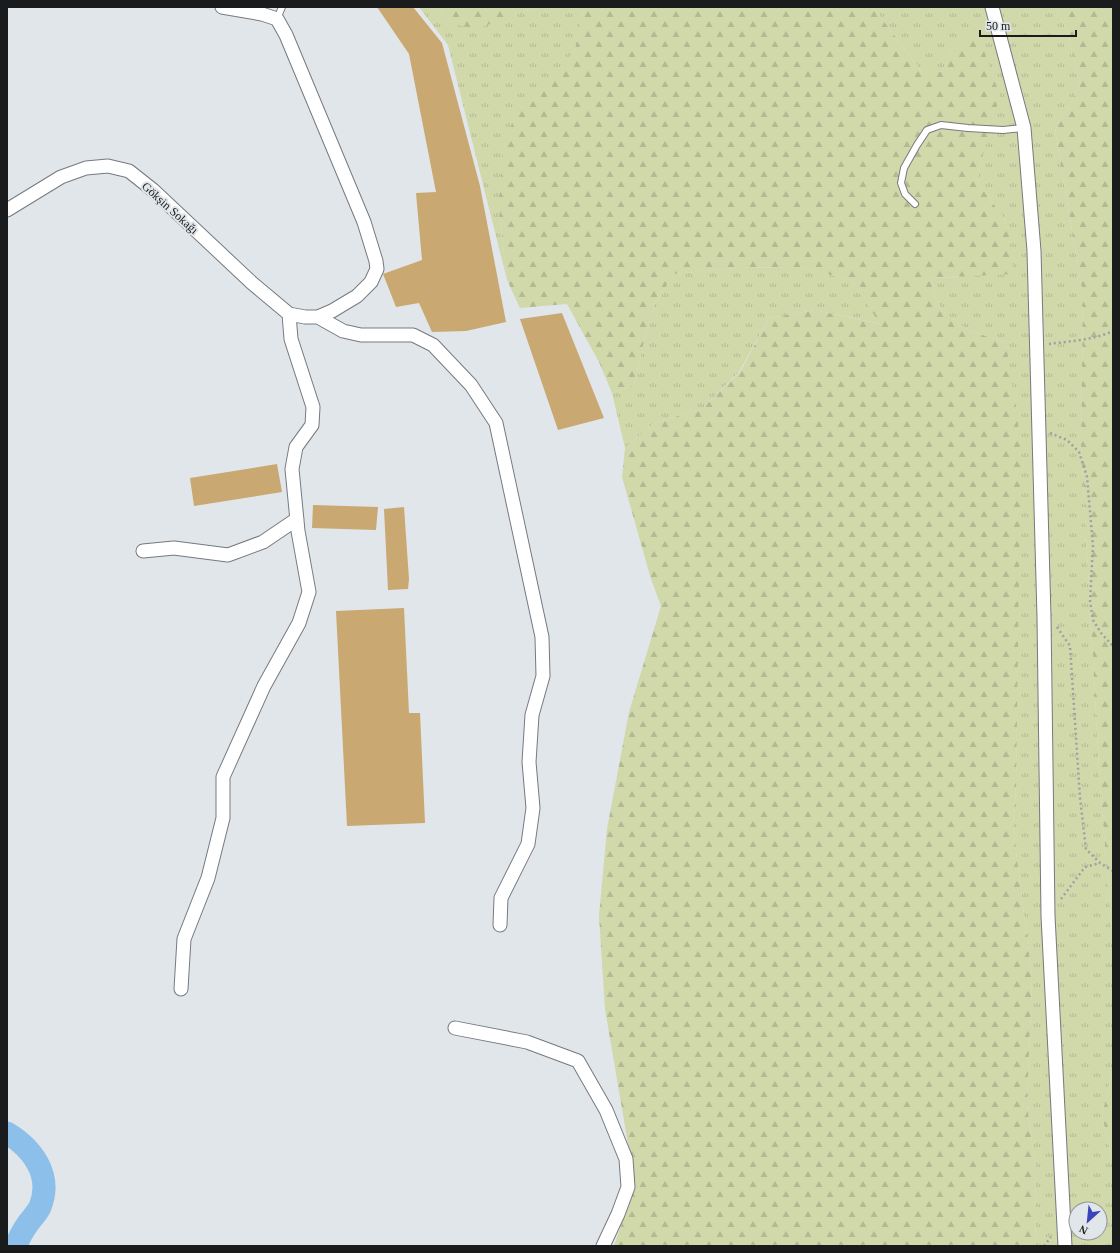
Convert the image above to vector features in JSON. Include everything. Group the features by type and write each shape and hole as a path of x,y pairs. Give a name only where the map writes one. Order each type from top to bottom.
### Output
{"street":[{"path":"181,990 184,939 208,878 223,818 223,777 264,686 299,623 309,592 298,531 292,469 296,447 312,425 313,407 290,339 289,314 305,317 318,317 332,311 357,296 371,282 377,269 376,261 361,215 286,35 280,13 262,14 222,7"},
{"path":"992,7 1024,128 1034,251 1044,617 1048,916 1065,1246"},
{"name":"Gökşin Sokağı","path":"7,210 61,177 86,168 108,166 129,171 153,190 252,282 289,314"},
{"path":"318,317 343,331 361,335 413,335 433,345 471,385 496,423 542,637 543,676 532,715 528,762 533,808 528,844 501,898 500,925"},
{"path":"143,551 174,548 228,555 263,542 297,519"},
{"path":"455,1028 527,1042 578,1061 606,1110 626,1159 628,1187 618,1214 603,1246"}],"lane":[{"path":"915,204 905,194 901,183 904,168 916,145 927,130 941,125 1003,130 1024,128"}],"path":[{"path":"1036,345 1075,341 1107,334 1113,331"},
{"path":"1039,428 1067,440 1079,452 1087,477 1093,546 1090,601 1093,620 1113,646"},
{"path":"1057,626 1070,646 1080,798 1086,849 1100,863 1113,871"},
{"path":"1048,916 1085,868 1100,863"}],"green space":[{"path":"419,7 438,7 448,23 520,13 536,7 576,7 583,12 574,53 553,74 499,208 507,280 448,45"},
{"path":"438,7 536,7 476,29 448,23"},
{"path":"576,7 873,7 922,72 942,72 953,47 977,31 1000,96 984,150 977,182 1007,222 1014,274 929,278 941,310 968,330 1006,343 1021,444 1016,788 1013,827 1032,977 1027,1104 1036,1171 1036,1246 614,1246 635,1185 605,1009 599,916 607,829 629,712 661,606 651,579 622,477 625,448 654,423 702,409 740,372 769,318 815,310 880,324 851,280 799,267 734,268 674,274 654,306 634,385 612,393 599,362 567,304 520,308 507,280 499,208 503,146 520,104 574,53 583,12"},
{"path":"873,7 1055,7 1068,32 1080,86 1055,130 1083,295 1081,445 1100,785 1113,944 1113,1068 1102,1115 1113,1163 1113,1246 1036,1246 1036,1171 1027,1104 1032,977 1013,827 1016,788 1018,608 1006,343 968,330 941,310 929,278 959,277 1007,222 977,182 984,150 953,47 942,72 922,72"},
{"path":"1055,7 1113,7 1113,944 1100,785 1081,445 1083,295 1055,130 1080,86 1068,32"},
{"path":"799,267 851,280 881,324 815,310 769,318 739,372 702,409 654,423 625,448 612,393 634,385 654,306 674,274 734,268"},
{"path":"1113,1068 1113,1163 1102,1115"}],"building":[{"path":"377,7 413,7 442,43 480,186 506,322 466,331 432,332 419,303 396,307 383,274 422,260 416,193 436,192 409,54"},
{"path":"562,313 604,418 558,430 520,319"},
{"path":"277,464 282,492 194,506 190,478"},
{"path":"313,505 378,507 376,530 312,528"},
{"path":"404,507 409,579 408,589 388,590 384,509"},
{"path":"404,608 409,713 420,713 425,823 347,826 336,611"}],"waterway":[{"path":"7,1133 25,1146 32,1155 42,1173 44,1184 40,1207 23,1230 16,1246"}]}
